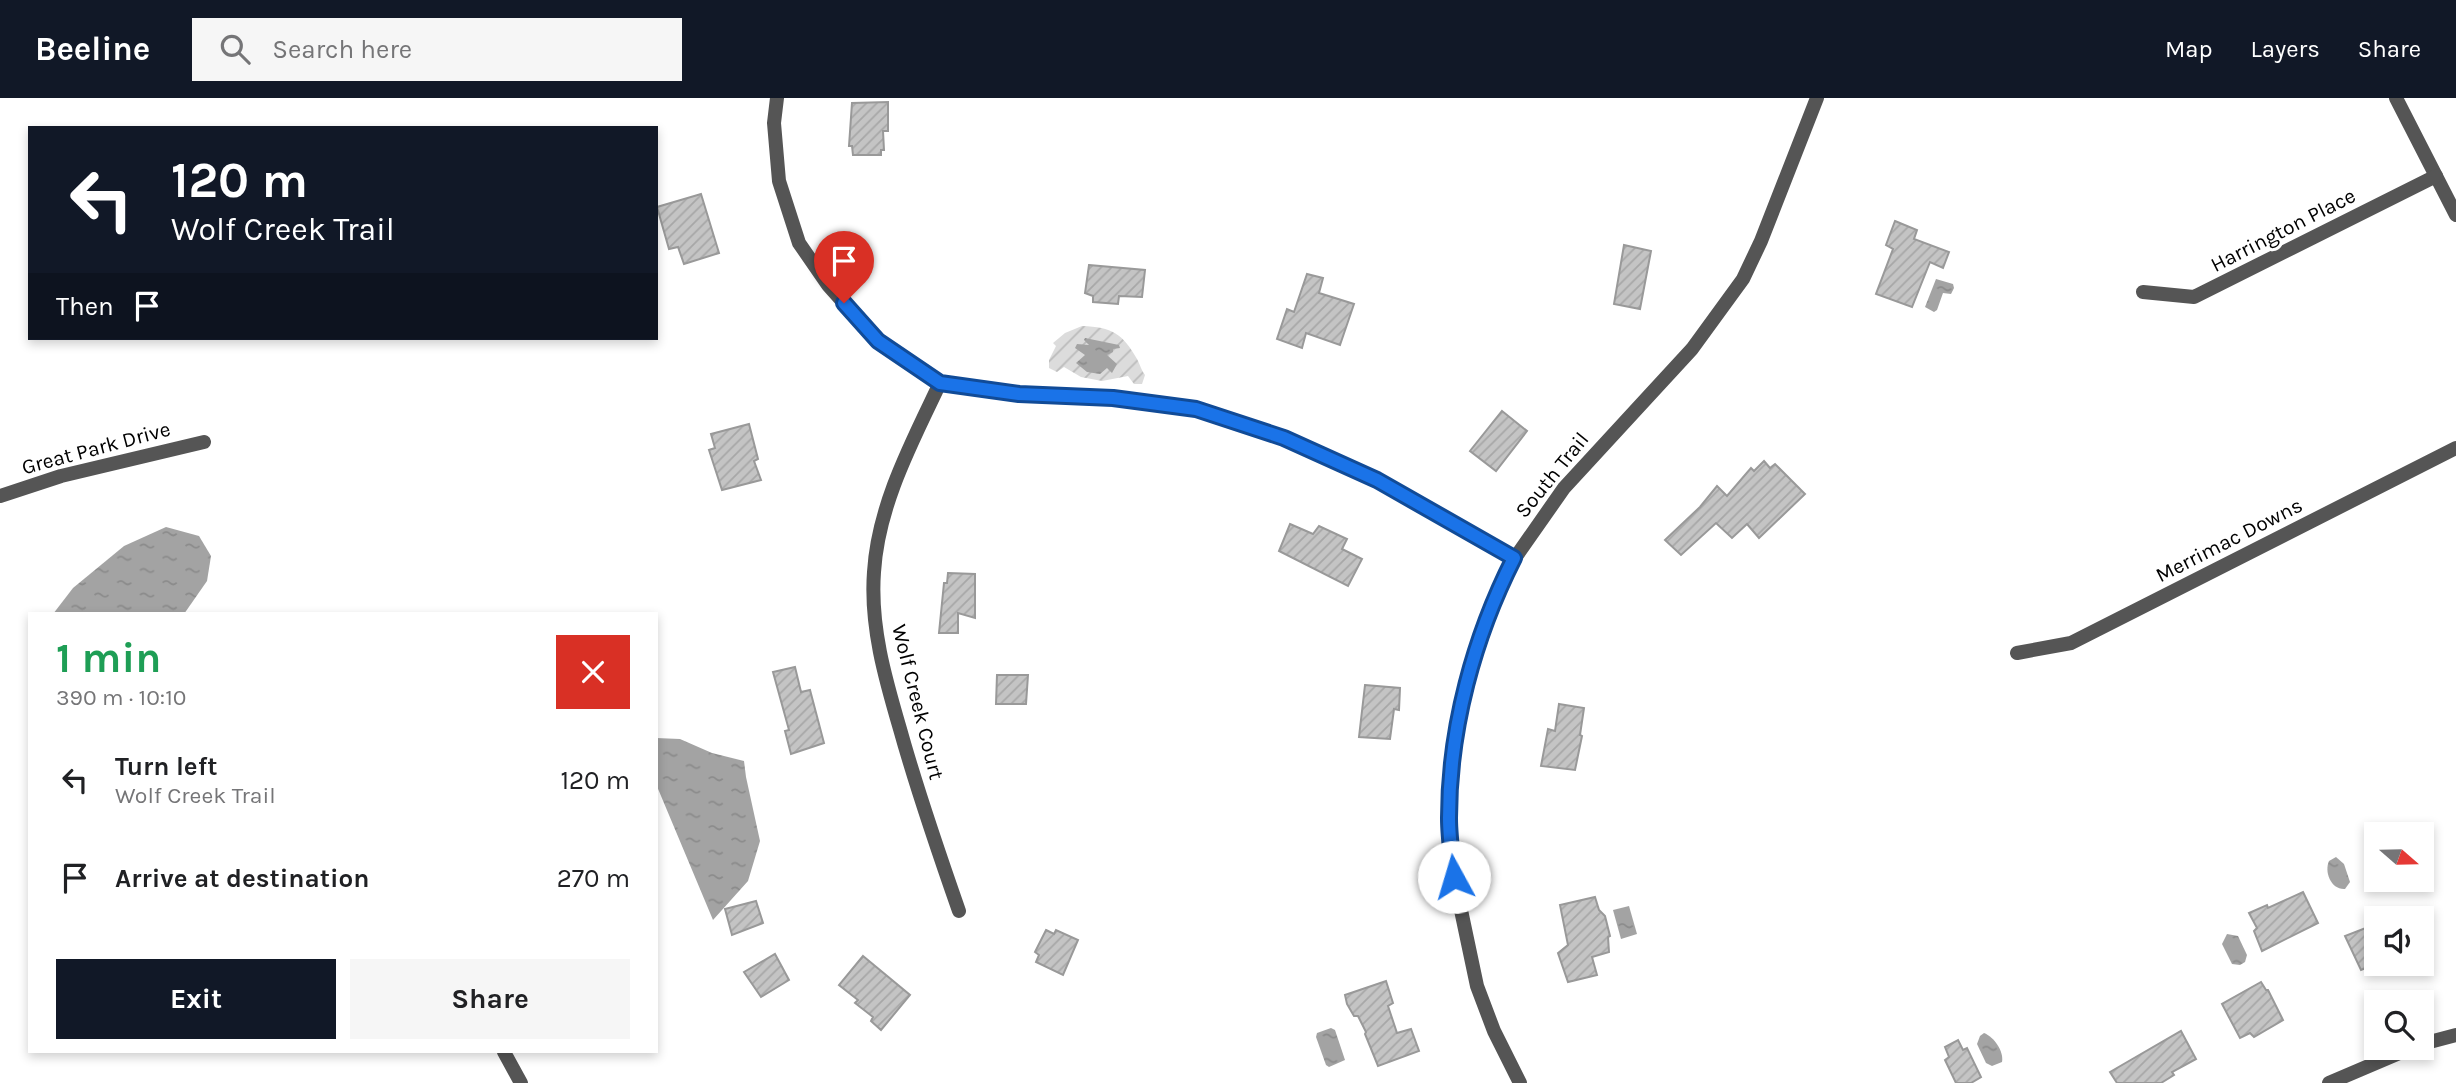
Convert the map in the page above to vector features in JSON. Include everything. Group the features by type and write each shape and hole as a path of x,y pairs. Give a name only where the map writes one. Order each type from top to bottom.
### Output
{"street":[{"path":"777,98 774,123 779,181 799,243 828,285 878,341 940,383 1019,394 1113,398 1196,409 1284,438 1377,480 1514,558"},
{"name":"South Trail","path":"1520,1083 1494,1031 1477,986 1454,877 1449,820 1451,761 1463,698 1489,615 1514,558 1564,488 1692,349 1743,279 1761,241 1817,98"},
{"path":"2396,98 2456,215"},
{"name":"Harrington Place","path":"2143,292 2194,297 2435,176"},
{"name":"Wolf Creek Court","path":"940,383 895,481 881,526 874,571 874,611 879,650 891,701 959,911"},
{"name":"Great Park Drive","path":"0,496 61,477 204,442"},
{"name":"Merrimac Downs","path":"2017,653 2071,643 2456,448"},
{"path":"2434,1041 2456,1035"},
{"path":"505,1053 521,1083"},
{"path":"2329,1083 2383,1060"}],"shaded area":[{"path":"1082,326 1109,330 1127,343 1145,375 1142,384 1134,384 1128,376 1102,381 1081,377 1064,367 1057,372 1049,368 1049,360 1056,346 1053,343 1065,333"}],"water":[{"path":"1936,279 1953,284 1954,288 1951,294 1943,293 1934,312 1925,307"},
{"path":"1085,338 1119,345 1120,348 1113,349 1113,352 1107,355 1117,364 1112,373 1107,368 1100,374 1087,372 1076,363 1085,355 1075,348 1077,344 1089,345"},
{"path":"166,527 199,536 211,556 207,581 185,612 55,612 73,588 124,546"},
{"path":"658,738 680,739 712,753 744,761 760,841 748,881 713,920 658,789"},
{"path":"2336,857 2344,864 2350,882 2345,889 2336,887 2328,875 2329,861"},
{"path":"1629,906 1637,934 1621,939 1613,910"},
{"path":"2227,934 2238,936 2247,955 2245,962 2240,965 2232,964 2222,944"},
{"path":"1331,1028 1335,1030 1345,1060 1329,1067 1316,1037 1317,1033"},
{"path":"1984,1033 1998,1045 2002,1062 1992,1066 1986,1063 1977,1044"}],"building":[{"path":"888,102 888,131 883,131 884,150 881,150 881,155 853,155 852,146 849,146 852,103"},
{"path":"701,194 719,253 684,264 678,247 669,249 658,207"},
{"path":"1895,221 1917,230 1914,239 1949,252 1943,268 1930,262 1912,307 1876,294 1893,249 1886,245"},
{"path":"1624,245 1651,251 1640,309 1614,304"},
{"path":"1089,265 1145,270 1142,297 1119,296 1118,304 1093,302 1093,296 1085,293"},
{"path":"1307,274 1323,278 1319,293 1354,304 1340,345 1306,333 1302,348 1277,339 1287,309 1294,312"},
{"path":"1502,411 1527,431 1496,471 1470,451"},
{"path":"749,424 758,459 754,461 761,480 722,490 709,450 715,448 711,434"},
{"path":"1764,461 1770,468 1775,464 1805,494 1759,538 1747,524 1732,538 1716,523 1681,555 1665,540 1700,507 1717,486 1727,496 1751,468 1754,471"},
{"path":"1290,524 1313,534 1319,526 1347,539 1342,549 1362,559 1348,586 1279,551"},
{"path":"948,573 975,574 975,618 958,613 958,633 939,633 944,583 947,583"},
{"path":"795,667 801,692 810,690 824,743 791,754 785,731 789,730 773,672"},
{"path":"997,675 1028,675 1026,704 996,704"},
{"path":"1365,685 1400,688 1399,710 1394,709 1390,739 1359,737"},
{"path":"1559,704 1584,708 1575,770 1541,766 1548,729 1555,731"},
{"path":"2303,892 2318,923 2262,951 2254,931 2257,928 2249,913 2267,905 2268,908"},
{"path":"1595,897 1599,910 1605,916 1610,936 1609,952 1592,957 1597,975 1568,982 1558,953 1568,945 1560,905"},
{"path":"756,901 763,923 732,935 725,909"},
{"path":"2364,929 2364,969 2361,970 2345,936"},
{"path":"1046,930 1054,934 1056,930 1078,940 1063,975 1036,962 1039,955 1035,952"},
{"path":"775,954 789,980 761,997 744,972"},
{"path":"863,956 910,995 881,1030 871,1021 873,1017 855,1003 858,1000 839,985"},
{"path":"1386,981 1393,1003 1388,1006 1397,1033 1411,1029 1419,1051 1378,1066 1366,1032 1358,1016 1354,1016 1347,1004 1345,995"},
{"path":"2261,982 2283,1020 2254,1037 2250,1033 2240,1038 2222,1004"},
{"path":"2181,1031 2196,1059 2172,1072 2174,1075 2161,1083 2117,1083 2110,1072"},
{"path":"1958,1040 1963,1050 1967,1048 1981,1077 1971,1083 1956,1083 1945,1060 1949,1057 1945,1047"}],"route":[{"path":"844,303 878,341 940,383 1019,394 1113,398 1196,409 1284,438 1377,480 1514,558 1500,585 1475,657 1463,698 1451,761 1449,820 1454,877"}]}
